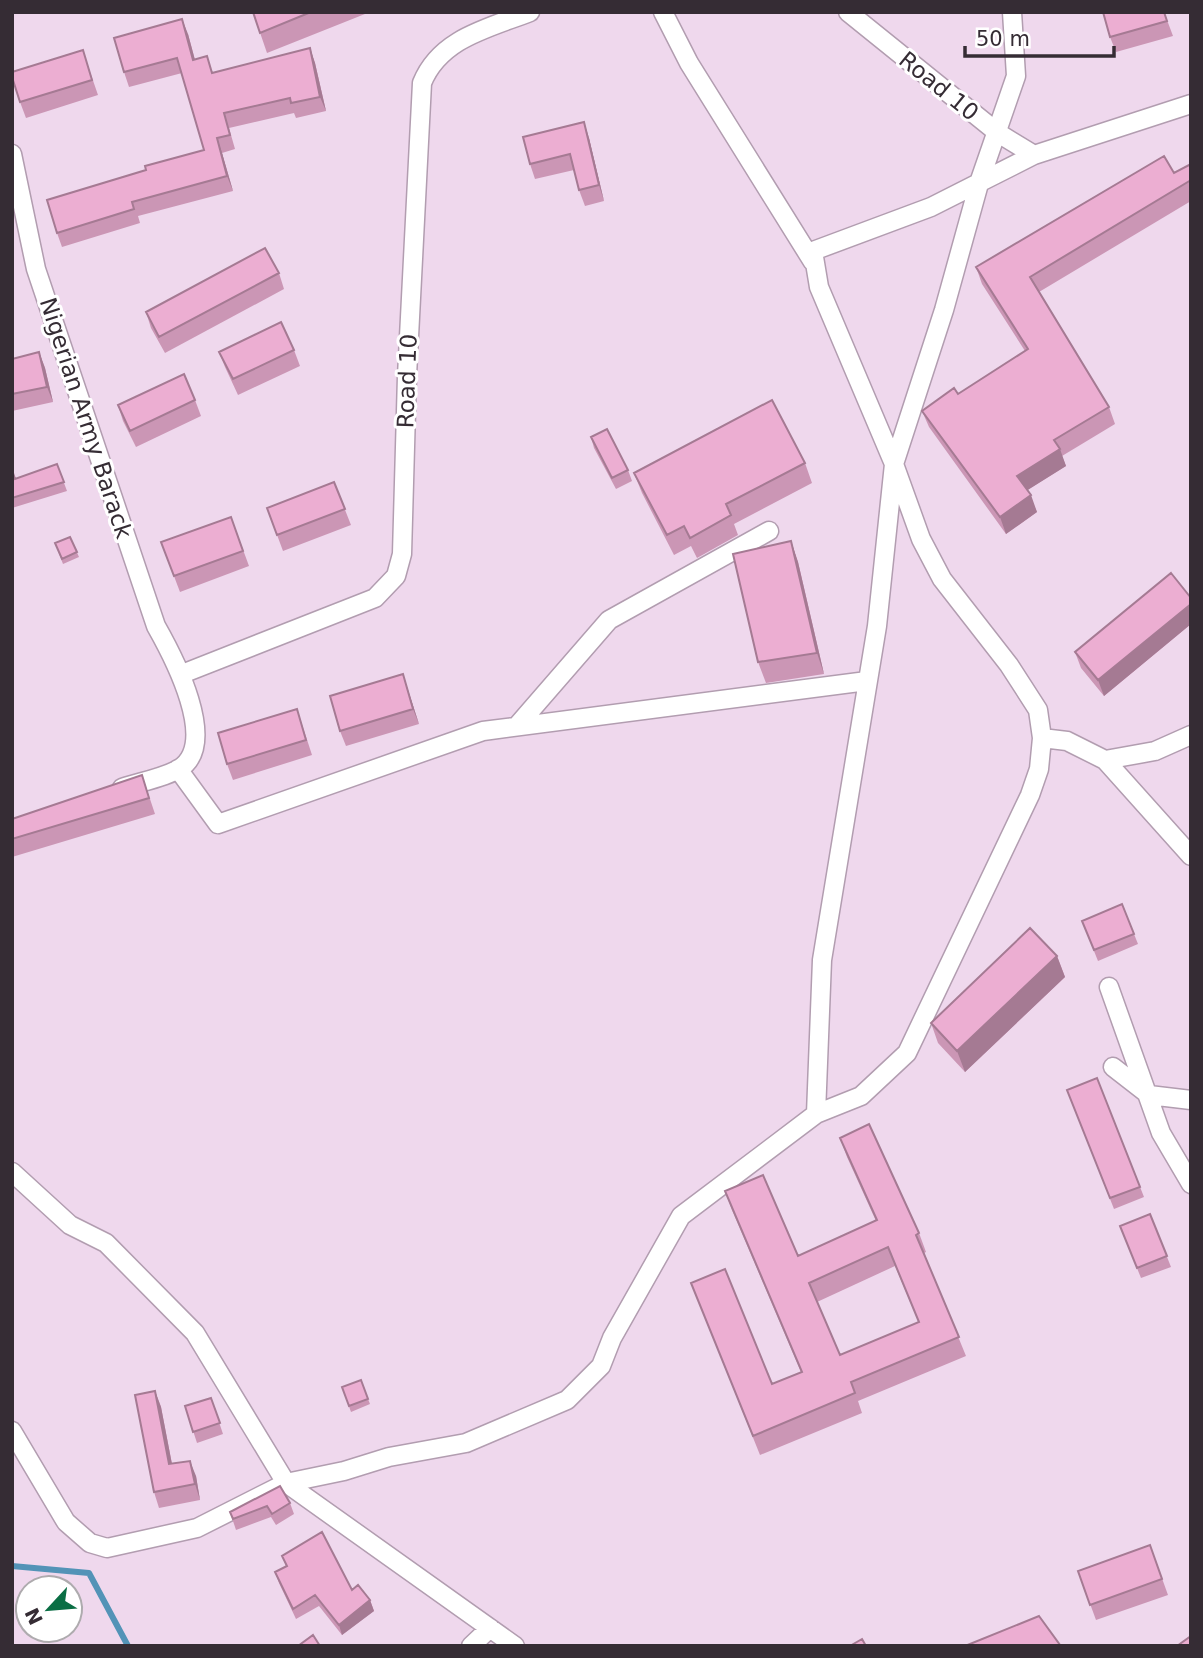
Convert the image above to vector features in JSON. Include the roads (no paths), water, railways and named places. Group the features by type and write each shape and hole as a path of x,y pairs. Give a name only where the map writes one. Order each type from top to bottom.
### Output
{"street":[{"name":"Road 10","path":"182,674 375,598 396,576 402,554 407,376 422,83 439,53 459,40 530,12"},
{"path":"663,12 696,75 813,262"},
{"name":"Road 10","path":"848,12 998,133 1034,155"},
{"path":"816,1114 822,960 867,681 894,464 944,310 980,180 1016,76 1012,12"},
{"path":"12,1431 66,1522 90,1544 99,1547 143,1541 197,1528 286,1483 344,1471 389,1457 466,1443 567,1400 601,1366 618,1326 681,1216 816,1114 860,1096 907,1053 1030,795 1039,769 1042,738 1038,710 1009,665 942,579 921,540 894,464 819,287 813,251 931,207 1034,155 1191,104"},
{"name":"Nigerian Army Barack","path":"12,154 36,269 65,359 156,626 182,674 197,739 189,759 178,769"},
{"path":"517,726 609,620 769,531"},
{"path":"102,795 178,769 218,824 483,731 867,681"},
{"path":"1105,760 1156,751 1191,734"},
{"path":"1042,738 1068,741 1105,760 1191,856"},
{"path":"1109,987 1161,1133 1191,1184"},
{"path":"1113,1067 1149,1095 1191,1100"},
{"path":"12,1172 70,1225 106,1243 195,1333 286,1483 515,1646"},
{"path":"471,1646 490,1628"}],"waterway":[{"path":"12,1566 89,1573 128,1646"}]}
